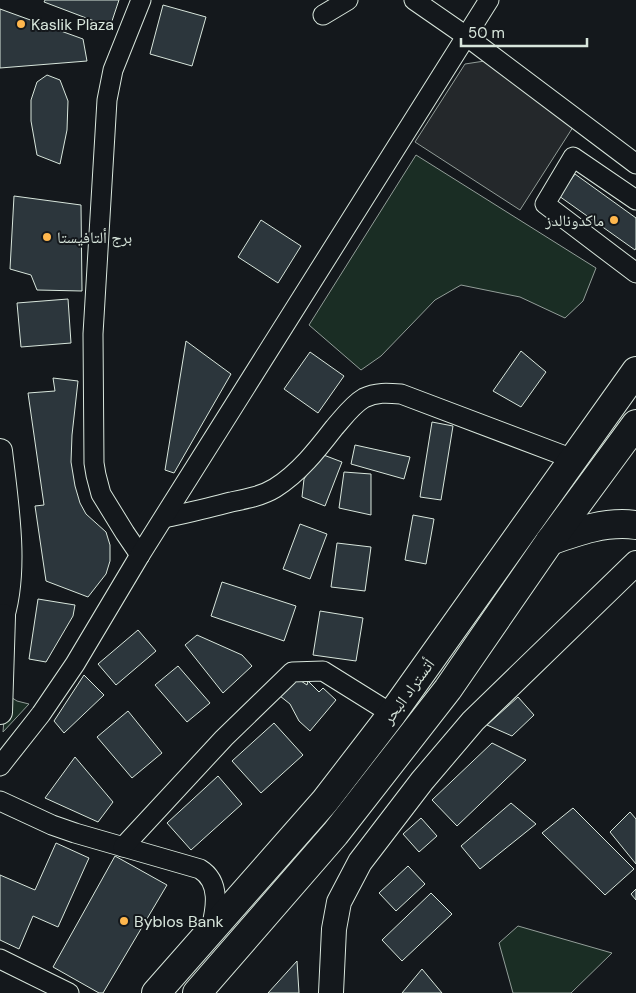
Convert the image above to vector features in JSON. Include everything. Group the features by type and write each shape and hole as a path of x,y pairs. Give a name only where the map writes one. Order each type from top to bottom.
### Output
{"highway":[{"path":"633,376 636,347"},
{"name":"أتستراد البحر","path":"156,993 325,801 392,714 633,376"},
{"name":"أتستراد البحر","path":"207,988 335,834 448,689 550,541 636,424"},
{"path":"550,541 585,528 622,523 636,525"}],"main road":[{"path":"0,451 9,534 9,571 1,619 0,712"},
{"path":"331,993 334,929 339,902 360,862 422,781 473,721 636,563"}],"street":[{"path":"140,555 101,494 96,475 93,422 93,334 107,100 113,70 141,0"},
{"path":"323,15 348,0"},
{"path":"414,0 466,36 636,164"},
{"path":"0,766 36,722 75,664 140,555 489,0"},
{"path":"636,200 573,157 544,204 636,273"},
{"path":"164,518 267,493 312,457 352,408 363,399 386,392 401,394 573,458"},
{"path":"123,846 224,738 292,672 323,671 392,714"},
{"path":"0,801 75,834 184,864 206,873 216,892 210,932"},
{"path":"0,959 69,993"}],"green space":[{"path":"416,155 596,268 583,301 565,318 520,297 461,285 435,300 381,356 361,370 309,325"},
{"path":"6,694 17,701 29,704 3,732"},
{"path":"518,926 612,953 571,993 513,993 499,943"}],"shaded area":[{"path":"491,60 575,124 520,210 415,142 465,64"}],"building":[{"path":"45,0 119,0 110,27 44,2"},
{"path":"163,5 206,17 192,66 150,54"},
{"name":"Kaslik Plaza","path":"0,9 83,39 87,61 0,68"},
{"path":"47,75 60,80 68,101 67,130 60,164 37,155 31,121 31,100 37,82"},
{"path":"575,174 636,218 635,250 559,196"},
{"name":"برج ألتافيستا","path":"14,196 81,205 82,291 37,290 31,275 10,269"},
{"path":"261,220 301,246 278,283 238,257"},
{"path":"68,299 71,343 21,347 17,303"},
{"path":"186,341 231,374 174,473 165,470"},
{"path":"521,351 546,372 521,407 493,391"},
{"path":"310,352 344,376 318,413 284,389"},
{"path":"53,378 78,381 71,462 75,486 80,503 86,514 106,532 110,545 110,561 106,574 88,597 46,581 35,506 44,505 28,393 55,391"},
{"path":"432,422 453,426 441,500 420,497"},
{"path":"355,445 410,457 404,479 351,464"},
{"path":"321,454 342,462 325,506 302,497 304,479"},
{"path":"344,472 371,474 371,515 339,508"},
{"path":"413,515 434,519 426,564 405,560"},
{"path":"300,524 327,534 310,579 283,569"},
{"path":"337,543 371,547 365,591 331,587"},
{"path":"222,582 296,606 284,641 211,616"},
{"path":"38,599 75,605 73,616 46,662 29,659"},
{"path":"320,611 363,618 356,661 313,655"},
{"path":"138,630 156,651 116,685 98,664"},
{"path":"197,635 242,655 252,666 223,693 185,645"},
{"path":"178,666 210,703 187,722 155,685"},
{"path":"84,675 104,695 64,733 54,721"},
{"path":"298,679 307,685 308,681 319,692 323,688 336,700 310,731 299,721 290,704 280,696"},
{"path":"518,697 534,715 512,736 487,725"},
{"path":"128,711 162,753 132,778 97,737"},
{"path":"274,723 303,755 261,793 232,761"},
{"path":"492,743 526,760 457,826 432,800"},
{"path":"75,757 113,802 98,822 45,798"},
{"path":"218,776 242,804 191,850 167,823"},
{"path":"511,803 536,824 480,869 461,846"},
{"path":"573,808 634,869 605,895 542,833"},
{"path":"630,812 636,819 636,864 610,832"},
{"path":"421,818 437,836 419,852 403,834"},
{"path":"56,843 89,858 58,927 33,916 19,949 0,940 0,875 35,890"},
{"path":"115,856 167,885 103,993 99,993 53,967"},
{"path":"408,866 425,884 396,911 379,893"},
{"path":"636,889 636,900 631,894"},
{"path":"431,893 452,914 402,961 382,940"},
{"path":"297,961 299,993 268,993"},
{"path":"422,969 442,993 402,993"}],"place":[{"name":"Kaslik Plaza","path":"21,24"},
{"name":"ماكدونالدز","path":"614,220"},
{"name":"برج ألتافيستا","path":"47,237"},
{"name":"Byblos Bank","path":"124,921"}]}
